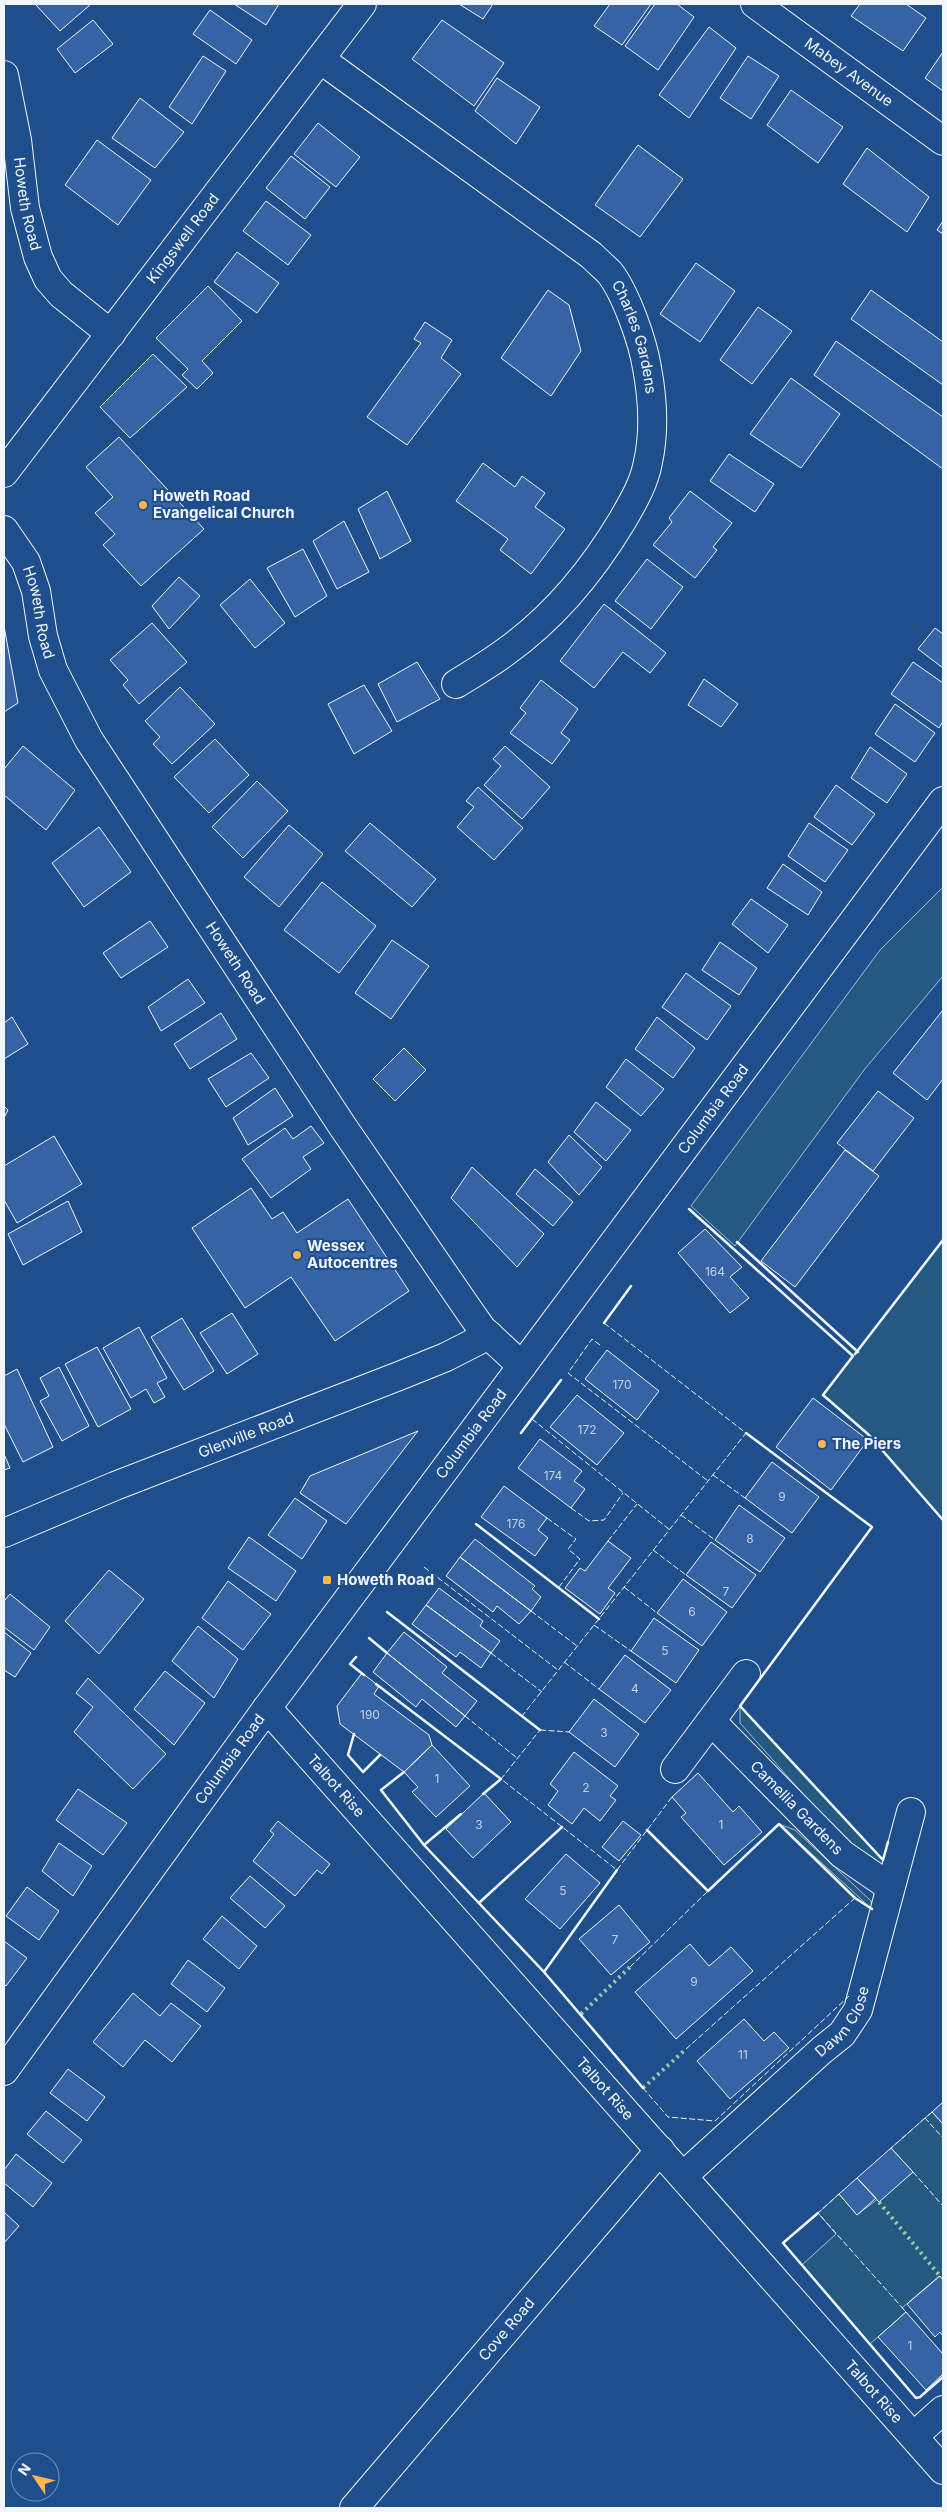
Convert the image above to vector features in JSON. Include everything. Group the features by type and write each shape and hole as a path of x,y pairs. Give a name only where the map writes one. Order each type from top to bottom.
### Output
{"street":[{"name":"Kingswell Road","path":"4,473 362,4"},
{"name":"Mabey Avenue","path":"755,4 943,141"},
{"name":"Charles Gardens","path":"320,59 591,255 611,274 640,335 647,363 654,414 651,441 641,487 630,507 585,575 555,609 505,653 456,684"},
{"name":"Howeth Road","path":"4,75 17,140 25,208 38,257 48,280 61,294 111,334"},
{"name":"Howeth Road","path":"4,530 26,562 36,591 43,636 53,670 89,740 343,1127 470,1312 489,1335 522,1366"},
{"name":"Columbia Road","path":"4,2071 267,1708 943,802"},
{"name":"Glenville Road","path":"4,1533 133,1479 423,1366 489,1335"},
{"path":"675,1769 746,1674"},
{"name":"Talbot Rise","path":"267,1708 943,2470"},
{"name":"Camellia Gardens","path":"711,1721 842,1854 890,1887"},
{"name":"Dawn Close","path":"682,2176 842,2034 858,2010 911,1812"},
{"name":"Cove Road","path":"354,2508 660,2150"},
{"path":"914,2436 943,2410"}],"shaded area":[{"path":"943,887 943,976 864,1070 735,1246 691,1206 880,950"},
{"path":"943,1240 943,1520 869,1435 823,1395"},
{"path":"740,1706 883,1859 890,1837 889,1857 881,1870 844,1840 740,1723"},
{"path":"779,1824 795,1830 871,1901 872,1909"},
{"path":"932,2112 943,2124 943,2280 939,2276 902,2308 906,2312 870,2344 802,2265 836,2234 818,2213 839,2194 857,2215 913,2172 891,2148"}],"building":[{"path":"35,4 91,4 60,31"},
{"path":"234,4 279,4 266,25"},
{"path":"459,4 493,4 483,19"},
{"path":"610,4 651,4 622,45 594,26"},
{"path":"655,4 677,4 694,17 658,70 625,46"},
{"path":"860,4 906,4 926,18 903,51 851,16"},
{"path":"210,10 252,40 236,64 193,34"},
{"path":"93,20 113,44 75,73 57,49"},
{"path":"442,20 504,63 474,106 412,59"},
{"path":"709,27 736,48 689,118 659,95"},
{"path":"943,52 943,91 925,78"},
{"path":"203,56 226,71 192,124 169,107"},
{"path":"748,56 779,76 751,119 720,98"},
{"path":"497,78 540,107 516,144 475,111"},
{"path":"791,90 843,127 818,163 767,125"},
{"path":"140,98 184,132 155,168 112,138"},
{"path":"318,123 360,157 336,187 294,154"},
{"path":"97,140 151,180 118,225 65,185"},
{"path":"638,145 683,179 640,237 595,205"},
{"path":"867,148 929,197 907,232 843,184"},
{"path":"291,156 330,187 305,219 266,188"},
{"path":"266,201 311,235 288,265 243,231"},
{"path":"943,221 943,234 937,230"},
{"path":"237,252 279,283 257,313 214,282"},
{"path":"696,263 735,291 700,342 660,314"},
{"path":"208,286 242,321 202,361 213,373 197,389 182,375 188,369 156,338"},
{"path":"548,290 569,305 581,351 551,396 501,358"},
{"path":"871,290 943,342 943,385 851,319"},
{"path":"758,307 792,331 752,384 720,360"},
{"path":"425,322 452,340 441,358 461,374 407,445 367,417 421,343 414,339"},
{"path":"836,341 943,417 943,469 814,375"},
{"path":"153,354 187,387 130,438 100,407"},
{"path":"791,378 840,414 801,468 750,434"},
{"name":"Howeth Road Evangelical Church","path":"119,437 204,529 141,586 103,545 115,534 95,513 113,497 86,467"},
{"path":"729,454 774,484 755,512 710,481"},
{"path":"483,463 515,487 522,476 545,493 535,507 565,529 531,574 500,550 508,539 456,501"},
{"path":"387,491 411,541 380,559 358,509"},
{"path":"690,491 732,523 713,547 717,550 695,578 653,545 672,522 669,518"},
{"path":"344,521 369,572 337,589 313,541"},
{"path":"303,549 327,596 295,617 267,568"},
{"path":"647,559 683,587 651,629 615,601"},
{"path":"179,577 200,596 169,629 152,606"},
{"path":"250,579 285,623 255,648 220,605"},
{"path":"604,604 666,653 650,673 623,652 594,688 560,661"},
{"path":"152,623 187,662 139,704 123,685 128,680 110,660"},
{"path":"4,626 18,703 4,712"},
{"path":"935,628 943,634 943,668 918,649"},
{"path":"417,662 440,699 397,722 378,684"},
{"path":"913,662 943,683 943,721 939,728 891,694"},
{"path":"704,679 738,704 721,727 688,705"},
{"path":"541,680 578,709 561,733 570,740 552,764 510,733 526,713 520,708"},
{"path":"364,685 392,731 354,754 328,704"},
{"path":"180,687 215,724 172,764 153,744 160,737 145,721"},
{"path":"895,704 935,733 915,762 875,734"},
{"path":"215,739 249,775 209,813 174,777"},
{"path":"23,746 75,790 46,830 4,795 4,769"},
{"path":"505,746 550,787 522,819 484,785 501,766 493,759"},
{"path":"870,747 907,774 887,803 851,778"},
{"path":"257,781 288,811 243,858 212,827"},
{"path":"836,785 875,814 852,845 814,817"},
{"path":"478,787 523,828 494,860 457,827 474,807 466,801"},
{"path":"370,823 436,879 412,907 345,851"},
{"path":"809,823 848,850 825,882 788,856"},
{"path":"289,825 323,854 279,907 244,877"},
{"path":"99,827 131,872 84,907 52,863"},
{"path":"783,864 822,892 808,915 767,888"},
{"path":"322,882 376,926 339,973 284,930"},
{"path":"751,899 788,925 768,953 732,924"},
{"path":"150,921 168,947 121,978 103,953"},
{"path":"392,940 429,966 391,1019 355,993"},
{"path":"720,942 757,968 739,995 702,970"},
{"path":"686,973 731,1006 707,1040 662,1007"},
{"path":"188,979 205,1003 161,1031 148,1007"},
{"path":"943,1010 943,1079 927,1100 893,1073"},
{"path":"221,1013 237,1039 190,1069 174,1044"},
{"path":"12,1017 28,1044 4,1059 4,1023"},
{"path":"657,1017 695,1048 673,1078 635,1049"},
{"path":"404,1048 426,1070 395,1101 373,1079"},
{"path":"251,1053 269,1078 226,1107 208,1079"},
{"path":"626,1059 664,1089 641,1116 606,1087"},
{"path":"275,1088 293,1116 248,1145 233,1118"},
{"path":"878,1091 914,1118 873,1171 837,1143"},
{"path":"596,1102 631,1130 606,1161 574,1132"},
{"path":"4,1106 8,1110 4,1118"},
{"path":"311,1126 324,1143 303,1157 311,1169 271,1198 242,1159 285,1128 293,1139"},
{"path":"569,1135 602,1167 579,1195 548,1162"},
{"path":"54,1136 82,1184 17,1223 4,1200 4,1166"},
{"path":"845,1150 879,1176 795,1287 761,1261"},
{"path":"472,1167 544,1234 517,1267 451,1198"},
{"path":"535,1169 573,1202 553,1226 516,1194"},
{"name":"Wessex Autocentres","path":"251,1188 272,1219 283,1212 297,1233 348,1199 409,1291 335,1341 291,1277 245,1308 192,1228"},
{"path":"68,1201 82,1232 23,1265 8,1234"},
{"path":"705,1229 742,1267 730,1277 749,1298 730,1313 678,1253"},
{"path":"232,1313 258,1354 227,1374 200,1333"},
{"path":"182,1318 214,1371 184,1390 151,1337"},
{"path":"139,1327 167,1378 157,1383 165,1397 154,1403 146,1389 131,1398 103,1348"},
{"path":"97,1347 131,1409 98,1427 65,1364"},
{"path":"607,1350 659,1391 637,1420 585,1379"},
{"path":"59,1367 89,1426 62,1441 40,1401 49,1396 40,1378"},
{"path":"17,1369 53,1447 23,1462 4,1424 4,1376"},
{"path":"577,1395 624,1433 597,1465 550,1427"},
{"name":"The Piers","path":"813,1398 868,1440 831,1490 776,1447"},
{"path":"418,1431 346,1524 300,1493 310,1476"},
{"path":"540,1439 582,1471 574,1481 585,1489 571,1508 518,1468"},
{"path":"4,1454 10,1468 4,1470"},
{"path":"772,1462 819,1497 792,1533 745,1498"},
{"path":"504,1486 547,1518 538,1530 548,1538 535,1556 481,1517"},
{"path":"295,1498 327,1521 302,1559 268,1535"},
{"path":"739,1505 785,1538 760,1572 715,1540"},
{"path":"249,1537 296,1571 276,1601 228,1568"},
{"path":"475,1539 535,1586 532,1589 541,1597 531,1611 460,1557"},
{"path":"608,1541 631,1558 608,1588 615,1593 600,1614 565,1588 580,1568 585,1571"},
{"path":"711,1542 756,1575 732,1608 686,1575"},
{"path":"460,1557 531,1611 519,1624 497,1606 493,1612 446,1576"},
{"path":"109,1570 144,1599 99,1654 65,1621"},
{"path":"683,1579 727,1612 702,1646 657,1613"},
{"path":"228,1581 271,1614 243,1650 202,1618"},
{"path":"439,1588 483,1621 480,1626 500,1641 491,1653 426,1605"},
{"path":"10,1594 50,1627 34,1650 4,1627 4,1601"},
{"path":"426,1605 491,1653 481,1668 460,1652 456,1657 412,1624"},
{"path":"654,1618 699,1650 676,1683 631,1651"},
{"path":"198,1626 238,1659 214,1698 172,1661"},
{"path":"4,1632 31,1653 15,1677 4,1670"},
{"path":"404,1632 447,1667 442,1673 477,1701 465,1716 387,1653"},
{"path":"387,1653 465,1716 456,1727 422,1699 416,1707 373,1672"},
{"path":"625,1655 671,1690 645,1723 599,1689"},
{"path":"165,1671 205,1703 174,1745 134,1709"},
{"path":"362,1673 379,1686 374,1694 429,1735 432,1745 404,1772 340,1724 337,1706"},
{"path":"88,1678 166,1754 133,1789 74,1732 93,1707 76,1693"},
{"path":"594,1699 639,1734 615,1767 569,1732"},
{"path":"432,1745 470,1786 436,1817 412,1792 418,1787 404,1772"},
{"path":"574,1752 618,1786 610,1796 616,1800 600,1821 584,1808 572,1824 548,1805 558,1791 550,1784"},
{"path":"698,1773 733,1812 739,1806 762,1832 724,1865 681,1817 686,1813 672,1797"},
{"path":"78,1789 127,1823 103,1855 56,1820"},
{"path":"484,1793 511,1822 473,1858 446,1829"},
{"path":"278,1821 330,1864 322,1874 317,1870 295,1896 253,1861 274,1834 270,1831"},
{"path":"623,1821 641,1835 619,1861 602,1847"},
{"path":"59,1843 92,1866 73,1896 42,1871"},
{"path":"566,1854 600,1883 560,1929 525,1899"},
{"path":"250,1876 285,1906 265,1928 230,1898"},
{"path":"27,1887 59,1911 39,1940 6,1916"},
{"path":"619,1905 650,1942 611,1975 579,1939"},
{"path":"222,1916 257,1946 239,1969 203,1939"},
{"path":"4,1941 27,1958 6,1986 4,1984"},
{"path":"690,1944 709,1966 731,1947 753,1971 676,2039 635,1992"},
{"path":"188,1960 225,1988 207,2012 171,1984"},
{"path":"133,1993 160,2016 171,2003 201,2026 172,2062 145,2040 123,2067 93,2042"},
{"path":"744,2019 764,2041 774,2032 789,2048 730,2099 697,2061"},
{"path":"68,2069 105,2097 87,2121 50,2093"},
{"path":"943,2102 943,2124 932,2112"},
{"path":"46,2111 82,2140 63,2163 27,2134"},
{"path":"891,2148 913,2172 879,2202 857,2178"},
{"path":"16,2154 52,2183 33,2207 4,2183 4,2170"},
{"path":"857,2178 876,2198 857,2215 839,2194"},
{"path":"4,2212 19,2226 4,2243"},
{"path":"940,2276 943,2280 943,2336 940,2332 935,2337 907,2304"},
{"path":"906,2312 943,2354 943,2374 926,2390 878,2337"}],"hedge":[{"path":"581,2014 630,1967"},
{"path":"643,2088 686,2049"},
{"path":"879,2202 940,2276"}],"fence":[{"path":"604,1323 746,1433 522,1716 540,1730 501,1779 617,1870 672,1797"},
{"path":"600,1345 592,1339 568,1373 708,1481"},
{"path":"532,1419 670,1530"},
{"path":"713,1475 745,1498"},
{"path":"571,1508 589,1521 604,1520 623,1493"},
{"path":"608,1541 637,1504"},
{"path":"681,1515 715,1540"},
{"path":"547,1518 576,1539 568,1549 580,1559 559,1587"},
{"path":"653,1550 686,1575"},
{"path":"424,1567 558,1670"},
{"path":"624,1587 657,1613"},
{"path":"531,1611 577,1646"},
{"path":"594,1625 631,1651"},
{"path":"491,1653 542,1692"},
{"path":"564,1662 599,1689"},
{"path":"465,1716 517,1758"},
{"path":"540,1730 569,1732"},
{"path":"630,1967 708,1891"},
{"path":"686,2049 855,1898"},
{"path":"643,2088 668,2117 715,2121 849,1996"},
{"path":"932,2112 925,2118 943,2138"},
{"path":"889,2150 925,2118"},
{"path":"913,2172 943,2206"},
{"path":"840,2193 818,2213 906,2312"}],"wall":[{"path":"689,1209 853,1356 823,1395 869,1435 943,1520"},
{"path":"855,1354 943,1240"},
{"path":"737,1242 858,1352"},
{"path":"604,1323 631,1286"},
{"path":"521,1433 561,1380"},
{"path":"746,1433 872,1527 740,1706 883,1860 888,1842"},
{"path":"476,1524 599,1619"},
{"path":"387,1612 540,1730"},
{"path":"369,1638 387,1653"},
{"path":"356,1657 350,1664 364,1675"},
{"path":"376,1684 501,1779 483,1794"},
{"path":"354,1734 348,1755 363,1772 380,1755"},
{"path":"404,1772 381,1790 424,1845 544,1972 617,1870"},
{"path":"424,1845 461,1814"},
{"path":"647,1830 708,1891 779,1824 855,1898 872,1909"},
{"path":"480,1902 562,1827"},
{"path":"544,1972 643,2088"},
{"path":"818,2213 783,2243 916,2398 920,2397 943,2377"}],"place":[{"name":"Howeth Road Evangelical Church","path":"143,505"},
{"name":"Wessex Autocentres","path":"297,1255"},
{"name":"The Piers","path":"822,1444"},
{"name":"Howeth Road","path":"327,1580"}]}
